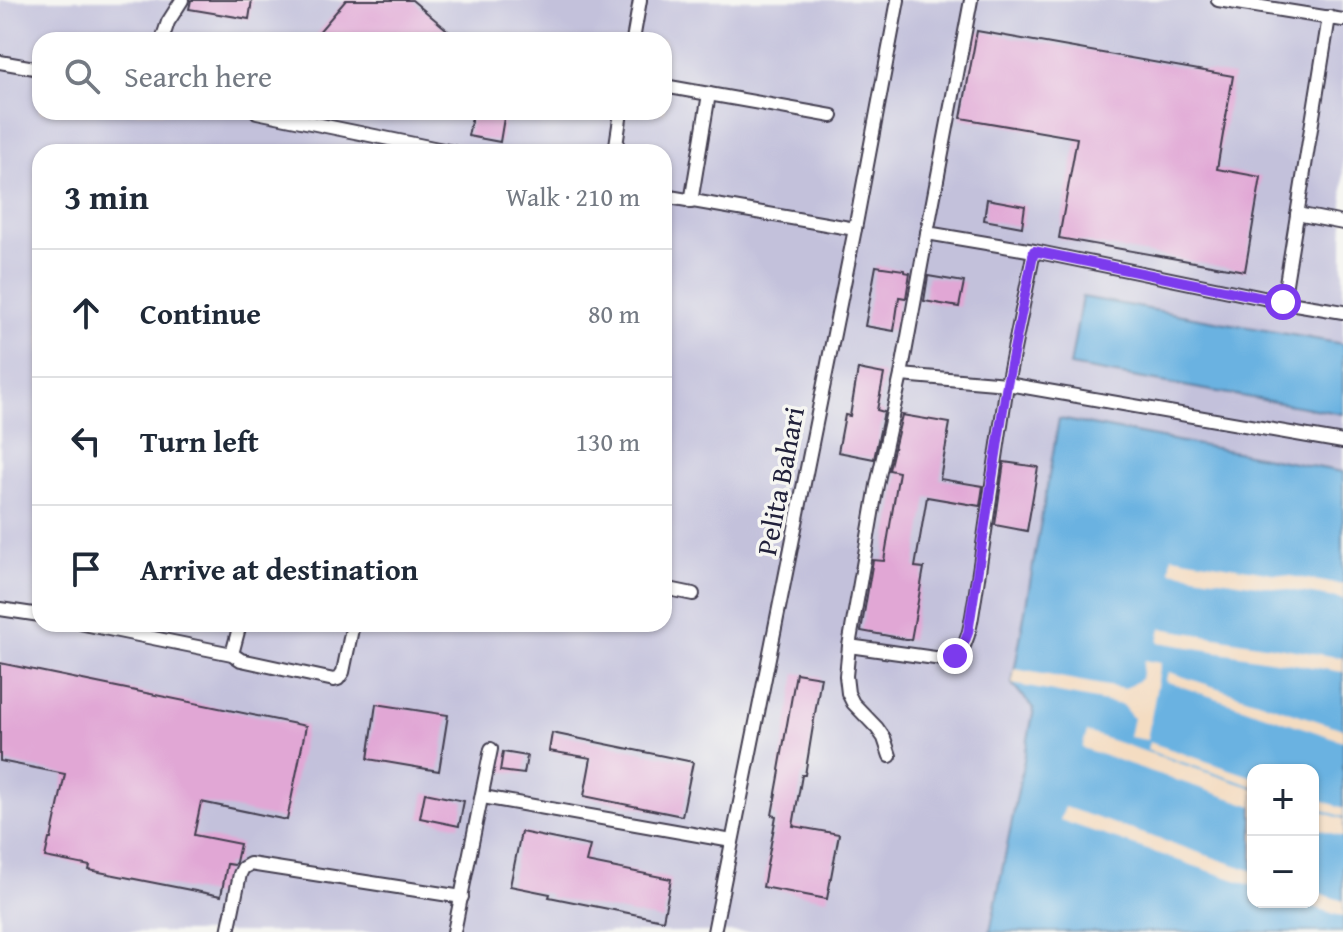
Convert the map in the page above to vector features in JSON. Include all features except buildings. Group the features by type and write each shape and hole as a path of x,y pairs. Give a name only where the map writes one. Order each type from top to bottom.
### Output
{"lane":[{"path":"165,32 182,0"},
{"path":"634,32 640,0"},
{"name":"Pelita Bahari","path":"714,932 898,0"},
{"path":"890,756 884,738 848,693 849,646 971,0"},
{"path":"1218,0 1343,20"},
{"path":"1283,302 1329,17"},
{"path":"0,62 32,68"},
{"path":"672,87 832,116"},
{"path":"691,202 709,94"},
{"path":"296,120 414,144"},
{"path":"616,144 620,120"},
{"path":"672,198 855,229"},
{"path":"1297,214 1343,223"},
{"path":"927,233 1343,312"},
{"path":"849,646 942,659 955,656 963,646 975,598 1007,384 1034,251"},
{"path":"901,375 1007,384 1343,442"},
{"path":"672,590 693,594"},
{"path":"0,609 32,614"},
{"path":"123,632 232,654 241,660 334,680 343,672 351,632"},
{"path":"232,654 238,632"},
{"path":"454,932 491,749"},
{"path":"483,797 732,841"},
{"path":"228,932 240,874 250,864 462,897"}],"shaded area":[{"path":"0,0 1343,0 1343,472 1059,419 1012,684 1034,709 990,932 0,932"}],"water":[{"path":"1082,297 1343,344 1343,414 1070,366"},
{"path":"1059,419 1343,472 1343,932 990,932 1034,709 1012,684"}],"pier":[{"path":"1172,556 1343,585 1343,599 1170,571"},
{"path":"1161,628 1343,658 1343,672 1158,642"},
{"path":"1144,660 1161,663 1147,740 1129,737 1133,718 1122,705 1012,684 1015,669 1124,689 1141,679"},
{"path":"1169,672 1343,729 1343,741 1165,681"},
{"path":"1087,732 1247,786 1247,804 1082,748"},
{"path":"1149,742 1247,775 1247,784 1147,750"},
{"path":"1319,799 1343,808 1343,817 1319,808"},
{"path":"1065,807 1247,869 1247,884 1060,820"},
{"path":"1319,811 1343,819 1343,837 1319,829"},
{"path":"1319,893 1343,901 1343,917 1317,908"}],"route":[{"path":"955,656 968,633 975,598 1007,384 1034,251 1283,302"}]}
